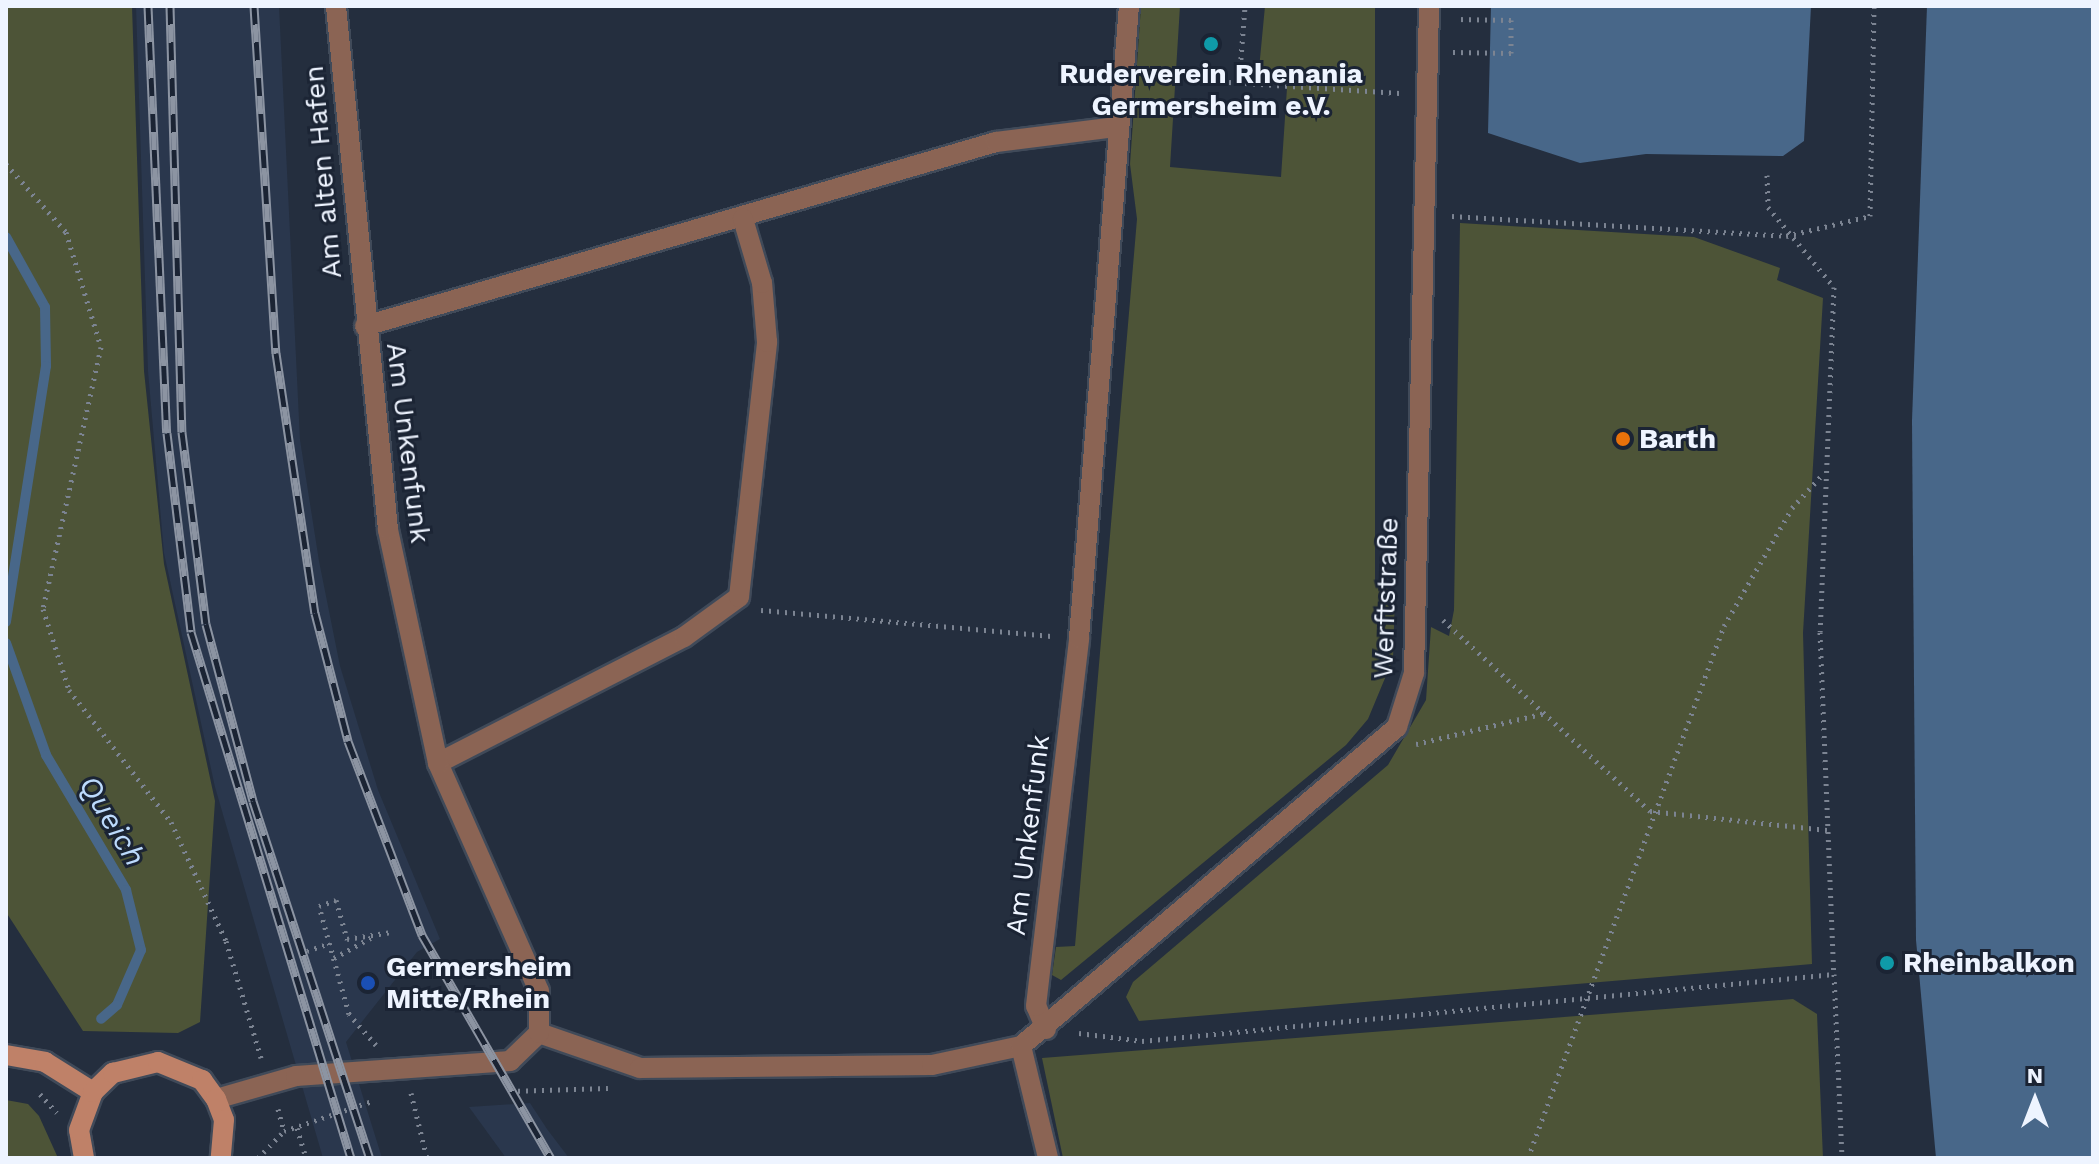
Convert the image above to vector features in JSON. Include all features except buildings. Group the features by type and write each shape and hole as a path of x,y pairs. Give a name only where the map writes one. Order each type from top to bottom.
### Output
{"street":[{"name":"Am alten Hafen","path":"358,6 336,9 365,326"},
{"name":"Am Unkenfunk","path":"1046,1029 1036,1006 1079,638 1117,127 1129,6"},
{"name":"Werftstraße","path":"1046,1029 1372,755 1409,700 1416,612 1429,6"},
{"name":"Am Unkenfunk","path":"539,1033 539,991 438,763 388,529 365,326 743,219 996,142 1117,127"},
{"path":"438,763 684,637 739,597 767,342 762,283 743,219"},
{"path":"216,1099 296,1076 510,1061 539,1033 640,1068 932,1065 1021,1046 1046,1029"},
{"path":"1021,1046 1048,1158"},
{"path":"6,1055 59,1070 93,1092"},
{"path":"84,1158 79,1130 93,1092 113,1073 158,1062 202,1080 216,1099 224,1120 221,1158"}],"path":[{"path":"1239,83 1245,6"},
{"path":"1425,215 1786,236 1870,216 1874,6"},
{"path":"1453,52 1511,53 1511,20 1455,19"},
{"path":"1229,82 1427,94"},
{"path":"6,164 66,232 101,347 43,609 84,714 171,822 226,941 260,1056"},
{"path":"1767,175 1768,207 1786,236 1834,287 1820,632 1842,1158"},
{"path":"1528,1158 1650,811 1746,582 1792,508 1825,473"},
{"path":"739,597 753,609 1079,638"},
{"path":"1416,612 1440,617 1650,811 1827,830"},
{"path":"1372,755 1545,713"},
{"path":"377,1049 349,1014 319,906 336,900 347,939 391,932"},
{"path":"334,958 372,937"},
{"path":"307,951 330,943"},
{"path":"1046,1029 1142,1041 1834,974"},
{"path":"502,1091 639,1087 640,1068"},
{"path":"28,1087 49,1101 63,1125"},
{"path":"411,1094 427,1158"},
{"path":"395,1097 426,1094"},
{"path":"258,1158 297,1128 380,1099"},
{"path":"297,1128 306,1158"}],"shaded area":[{"name":"Germersheim Mitte/Rhein","path":"136,6 279,6 300,440 319,561 340,666 378,790 440,939 417,952 346,1042 382,1158 323,1158 215,787 164,553 148,371"},
{"path":"1491,6 1811,6 1804,141 1783,156 1646,154 1580,163 1488,133"},
{"path":"1927,6 2093,6 2093,1158 1936,1158 1916,940 1912,421"},
{"path":"530,1103 569,1158 506,1158 469,1107"}],"green space":[{"path":"6,6 132,6 144,371 164,564 215,801 200,1022 178,1033 83,1031 6,912"},
{"path":"1141,6 1180,6 1170,167 1281,177 1288,73 1259,69 1265,6 1375,6 1375,582 1395,593 1393,659 1368,719 1346,745 1061,980 1052,975 1056,947 1075,946 1137,219 1130,164"},
{"path":"1460,223 1694,237 1780,268 1777,280 1823,298 1803,633 1812,964 1139,1021 1126,997 1133,982 1388,765 1426,700 1431,627 1449,636 1454,610"},
{"path":"1793,999 1817,1014 1823,1158 1063,1158 1042,1058"},
{"path":"6,1100 28,1104 39,1116 58,1158 6,1158"}],"waterway":[{"name":"Queich","path":"6,237 45,307 46,366 6,622"},
{"name":"Queich","path":"6,643 46,755 126,890 141,950 117,1005 101,1019"}],"railway":[{"path":"148,6 167,433 191,632 351,1158"},
{"path":"170,6 182,432 206,624 253,801 370,1158"},
{"path":"254,6 276,353 315,613 348,741 422,935 551,1158"}],"place":[{"name":"Ruderverein Rhenania Germersheim e.V.","path":"1211,44"},
{"name":"Barth","path":"1623,439"},
{"name":"Rheinbalkon","path":"1887,963"},
{"name":"Germersheim Mitte/Rhein","path":"368,983"}]}
